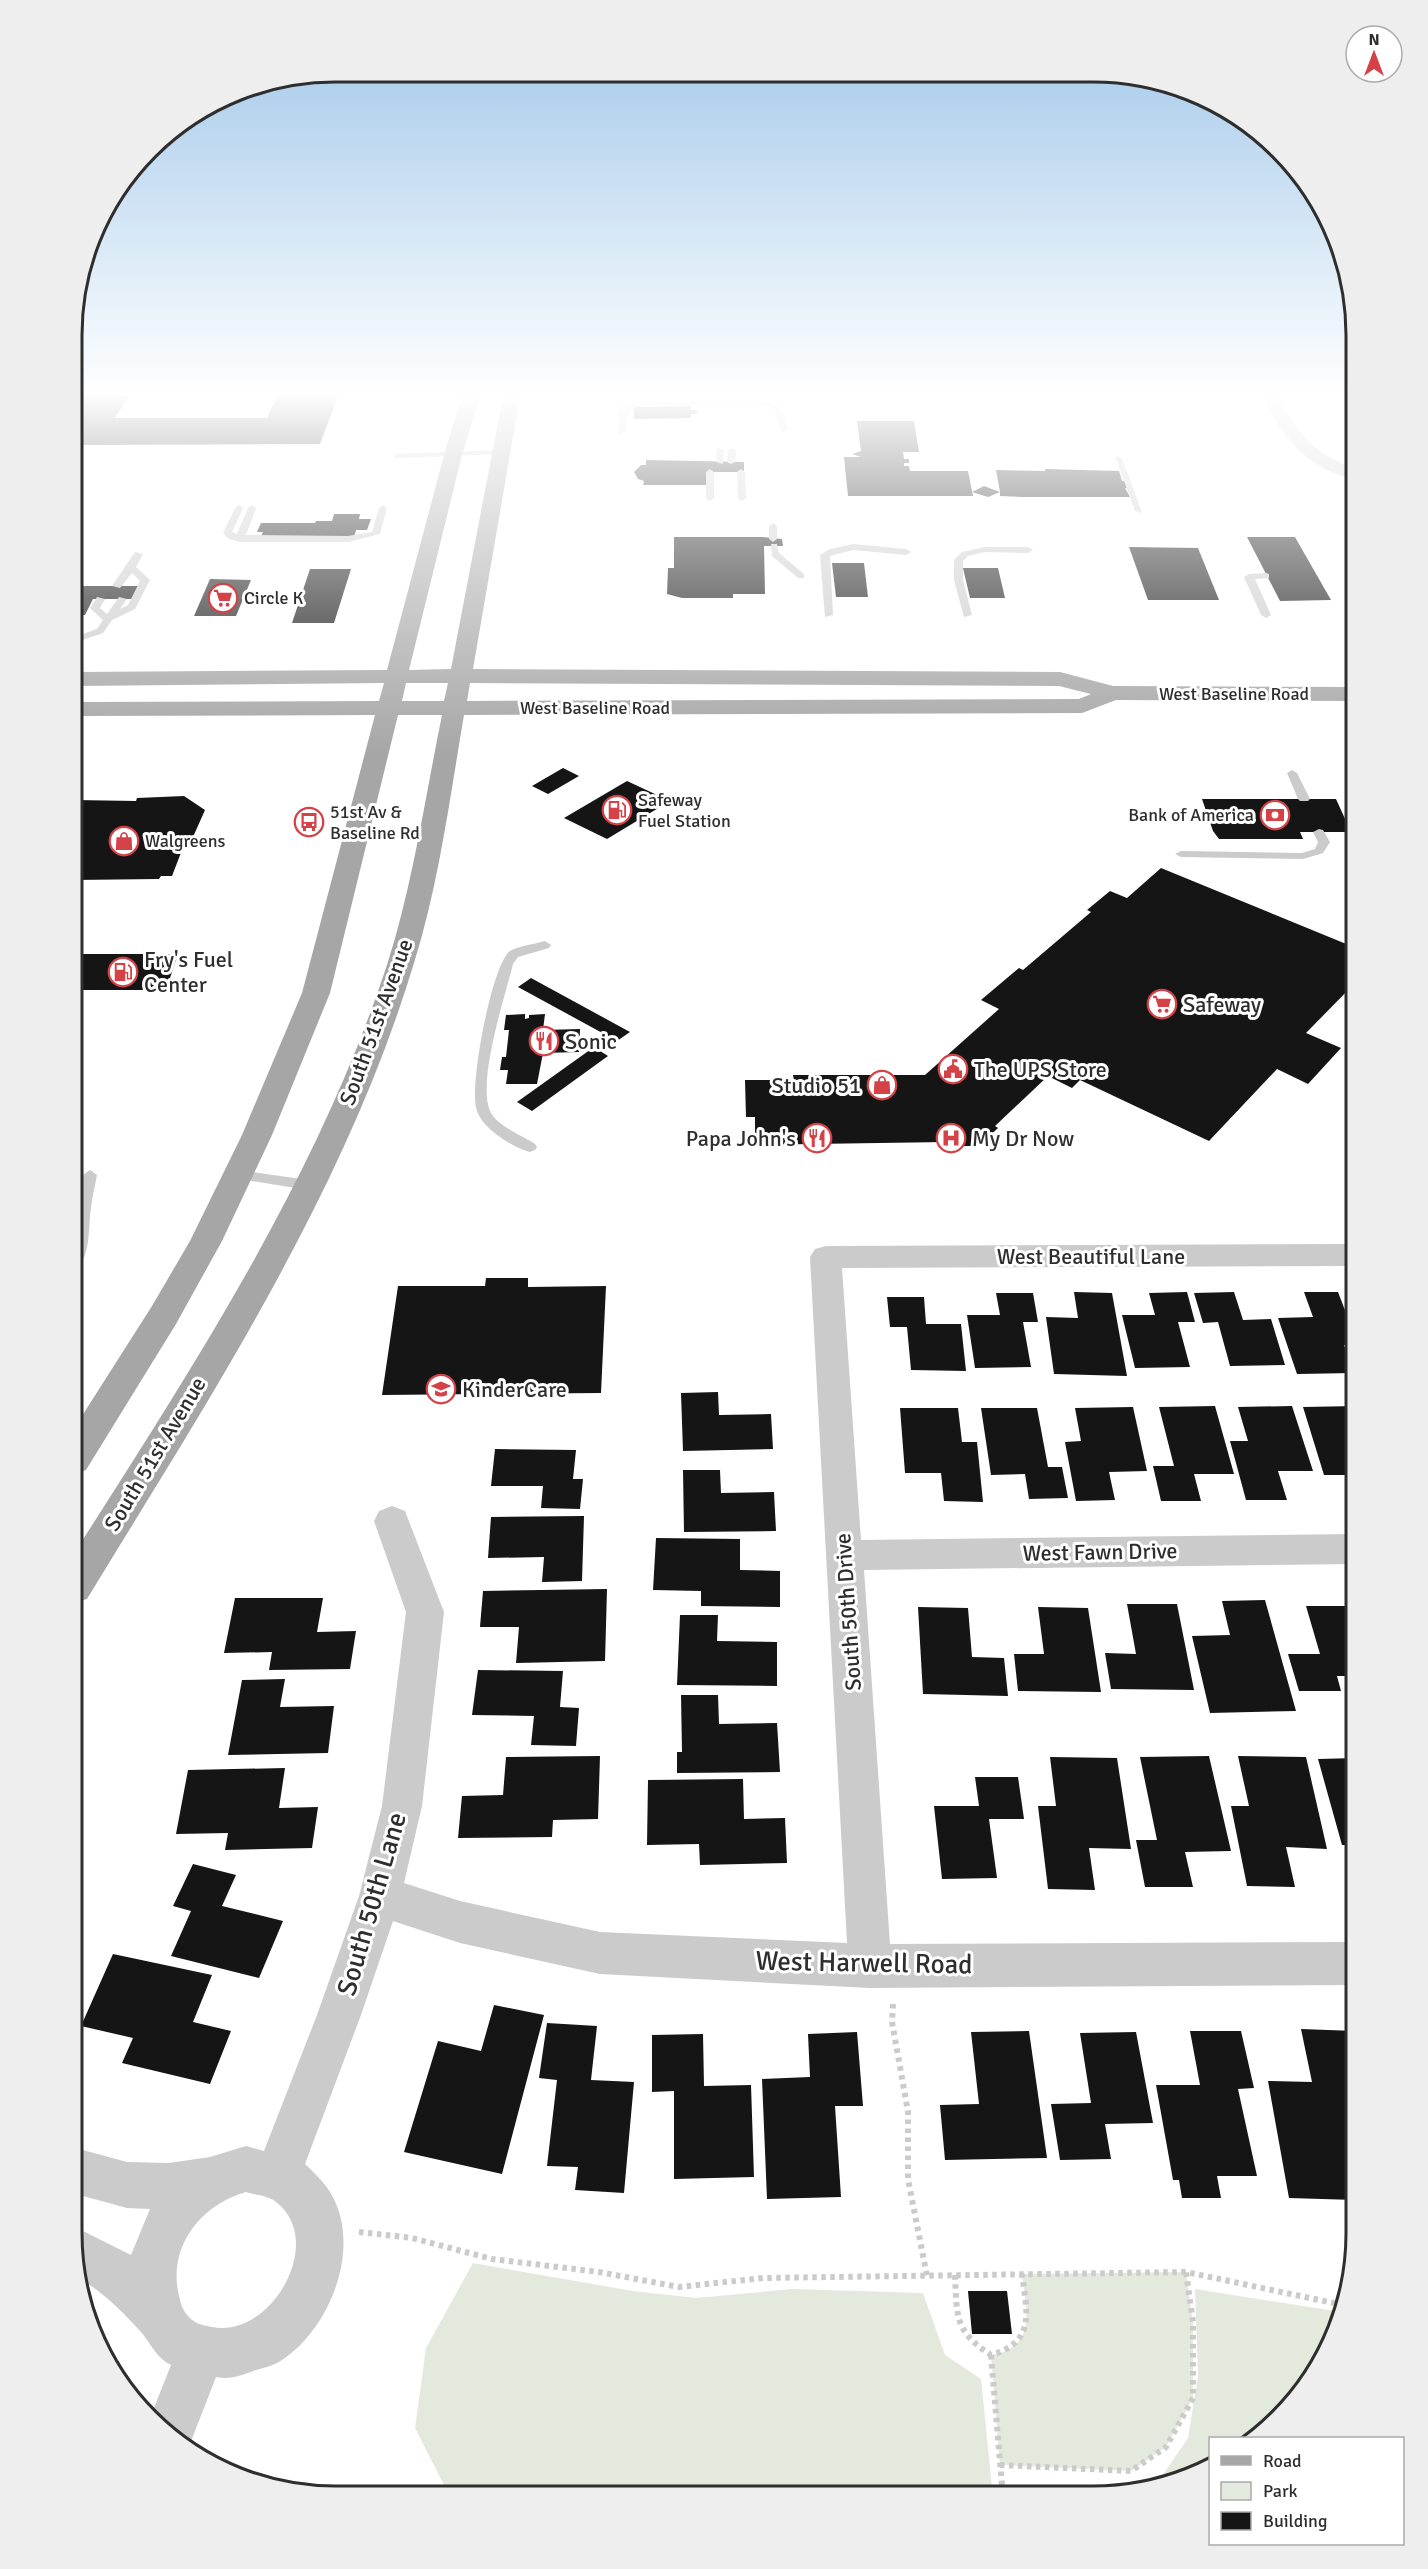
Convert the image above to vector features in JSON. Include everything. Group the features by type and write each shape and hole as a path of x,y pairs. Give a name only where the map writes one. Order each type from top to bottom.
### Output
{"main road":[{"path":"82,1446 164,1315 206,1241 238,1174 316,993 438,516"},
{"name":"South 51st Avenue","path":"82,1572 214,1356 308,1185 333,1136 371,1046 402,962 455,709 490,516"},
{"name":"West Baseline Road","path":"82,679 461,676 1060,679 1113,693 1346,694"},
{"name":"West Baseline Road","path":"82,710 1082,706 1113,693"}],"street":[{"name":"West Beautiful Lane","path":"826,1257 1346,1255"},
{"name":"South 50th Drive","path":"826,1257 845,1555 882,1966"},
{"name":"South 50th Lane","path":"278,2174 339,2015 380,1896 402,1806 425,1612 392,1521"},
{"name":"West Fawn Drive","path":"845,1555 1346,1549"},
{"name":"West Harwell Road","path":"380,1896 460,1922 600,1953 882,1966 1346,1964"},
{"path":"246,2169 278,2174 296,2184 309,2200 317,2221 321,2242 319,2265 300,2309 284,2328 264,2342 243,2351 222,2354 201,2352 183,2344 169,2332 159,2315 152,2291 152,2274 159,2237 179,2207 192,2193 213,2179 246,2169"},
{"path":"82,2173 127,2185 170,2186 213,2179"},
{"path":"84,2256 115,2272 159,2315"},
{"path":"172,2426 201,2352"}],"lane":[{"path":"235,516 227,533 240,539 365,538 376,534 381,516"},
{"path":"240,539 249,516"},
{"path":"773,526 775,554 801,576"},
{"path":"828,615 825,555 831,550 844,548 906,552"},
{"path":"967,615 957,568 958,559 965,553 980,549 1028,550"},
{"path":"112,586 131,568 138,554"},
{"path":"129,586 131,568"},
{"path":"107,619 132,607 145,580 131,568"},
{"path":"1266,576 1249,577 1266,615"},
{"path":"105,599 95,608 107,619"},
{"path":"82,638 94,636 100,631 122,599"},
{"path":"1292,773 1304,799"},
{"path":"1181,854 1303,856 1319,851 1324,842 1319,832"},
{"path":"530,1147 492,1122 483,1110 481,1083 488,1041 507,964 513,954 545,945"},
{"path":"238,1174 308,1185"},
{"path":"82,1239 83,1210 90,1175"}],"path":[{"path":"882,1966 908,2112 908,2179 927,2276"},
{"path":"317,2221 360,2232 412,2238 492,2259 599,2271 679,2287 763,2278 1186,2271 1336,2303"},
{"path":"1000,2465 1131,2471 1166,2447 1193,2398 1193,2322 1186,2271"},
{"path":"991,2355 1017,2346 1023,2336 1026,2322 1022,2274"},
{"path":"955,2275 960,2332 968,2341 991,2355"},
{"path":"991,2355 1002,2486"}],"green space":[{"path":"473,2263 633,2291 696,2298 792,2289 923,2293 945,2355 981,2379 992,2486 444,2486 415,2428 426,2348"},
{"path":"1186,2272 1193,2322 1193,2398 1166,2447 1131,2471 1000,2465 991,2355 1006,2351 1023,2335 1026,2313 1022,2274"},
{"path":"1195,2289 1333,2311 1312,2360 1272,2413 1243,2437 1209,2437 1209,2458 1161,2477 1188,2438 1198,2376"}],"building":[{"path":"333,516 360,516 359,519 371,519 367,530 356,530 354,537 261,536 263,532 257,532 261,523 332,521"},
{"path":"674,537 763,537 782,539 783,546 764,546 765,594 733,594 733,598 682,598 667,594 668,568 674,568"},
{"path":"1247,537 1295,537 1331,600 1280,601"},
{"path":"1129,547 1198,548 1219,600 1148,600"},
{"path":"832,563 864,563 868,597 836,597"},
{"path":"963,568 998,568 1005,598 970,598"},
{"name":"Circle K","path":"310,569 351,569 334,623 292,623"},
{"name":"Circle K","path":"210,579 251,580 236,616 194,616"},
{"path":"82,586 142,586 135,599 93,599 85,615 82,615"},
{"path":"563,768 579,776 548,794 532,786"},
{"name":"Safeway Fuel Station","path":"627,781 670,801 607,839 564,818"},
{"name":"Walgreens","path":"184,796 205,810 193,837 187,837 172,876 161,876 159,879 82,880 82,800 136,801 137,798"},
{"name":"Bank of America","path":"1202,799 1336,799 1346,821 1346,832 1300,832 1303,839 1219,839 1213,831"},
{"name":"Safeway","path":"1161,868 1346,944 1346,992 1306,1033 1341,1048 1308,1084 1277,1069 1209,1141 1080,1080 1072,1088 1048,1076 995,1126 998,1128 979,1146 946,1146 946,1142 751,1145 751,1138 755,1138 755,1117 746,1117 745,1080 794,1080 793,1075 925,1075 999,1009 981,1000 1019,968 1023,970 1091,912 1087,910 1110,891 1127,898"},
{"name":"Fry's Fuel Center","path":"82,954 178,954 166,990 82,990"},
{"path":"531,978 630,1032 617,1041 518,987"},
{"name":"Sonic","path":"525,1014 525,1019 529,1018 529,1015 545,1014 543,1030 580,1029 579,1052 543,1053 537,1084 506,1084 508,1070 500,1070 502,1057 506,1057 509,1030 504,1030 506,1015"},
{"path":"594,1047 608,1056 532,1111 517,1102"},
{"path":"486,1278 528,1278 528,1287 606,1286 601,1393 382,1395 398,1286 485,1286"},
{"path":"1074,1292 1112,1293 1127,1376 1054,1374 1046,1317 1078,1318"},
{"path":"1187,1292 1195,1322 1178,1322 1190,1367 1135,1368 1122,1315 1155,1315 1149,1293"},
{"path":"1234,1292 1243,1320 1271,1319 1285,1365 1230,1366 1218,1322 1203,1323 1194,1293"},
{"path":"1304,1292 1338,1292 1346,1313 1346,1345 1344,1345 1346,1373 1297,1374 1278,1318 1313,1317"},
{"path":"996,1293 1033,1293 1038,1322 1023,1322 1031,1367 975,1368 967,1315 1000,1315"},
{"path":"887,1297 924,1297 926,1324 961,1324 966,1371 911,1370 907,1327 890,1327"},
{"path":"718,1392 719,1415 771,1414 773,1449 683,1451 681,1393"},
{"path":"1215,1406 1234,1474 1194,1474 1201,1501 1161,1501 1153,1466 1174,1466 1159,1407"},
{"path":"1292,1406 1313,1471 1278,1471 1287,1500 1246,1500 1230,1441 1248,1441 1238,1407"},
{"path":"1346,1406 1346,1475 1324,1475 1303,1407"},
{"path":"1133,1407 1147,1471 1109,1472 1115,1500 1076,1501 1065,1442 1081,1441 1075,1408"},
{"path":"900,1408 958,1408 962,1442 977,1442 983,1502 944,1501 941,1473 905,1473"},
{"path":"981,1408 1037,1408 1048,1467 1062,1467 1068,1498 1029,1499 1025,1474 991,1475"},
{"path":"495,1449 576,1450 573,1479 583,1479 580,1509 541,1508 543,1486 491,1486"},
{"path":"683,1470 720,1470 721,1493 774,1492 776,1531 684,1532"},
{"path":"584,1516 582,1581 542,1582 544,1557 488,1558 491,1517"},
{"path":"656,1538 740,1539 740,1570 780,1571 780,1607 701,1606 701,1591 653,1590"},
{"path":"607,1589 605,1661 516,1663 519,1627 480,1627 483,1591"},
{"path":"235,1598 323,1598 317,1632 356,1631 350,1669 269,1670 272,1652 224,1653"},
{"path":"1265,1600 1296,1711 1210,1713 1192,1636 1230,1635 1222,1601"},
{"path":"1127,1604 1177,1604 1194,1690 1111,1689 1105,1653 1136,1654"},
{"path":"1306,1606 1346,1606 1346,1676 1337,1676 1341,1691 1299,1691 1288,1654 1320,1654"},
{"path":"918,1607 968,1608 972,1657 1004,1658 1008,1696 923,1694"},
{"path":"1038,1607 1088,1608 1101,1692 1018,1691 1014,1654 1044,1654"},
{"path":"680,1615 718,1615 717,1641 777,1642 777,1686 677,1685"},
{"path":"478,1670 563,1671 560,1707 579,1708 576,1746 531,1745 534,1716 472,1715"},
{"path":"285,1679 280,1707 334,1706 328,1753 228,1755 242,1680"},
{"path":"681,1695 718,1695 719,1724 777,1723 780,1772 677,1773 677,1752 682,1752"},
{"path":"600,1756 598,1819 553,1820 552,1837 458,1838 462,1796 503,1795 506,1757"},
{"path":"1209,1756 1231,1851 1185,1852 1193,1887 1145,1887 1136,1840 1157,1840 1140,1757"},
{"path":"1238,1756 1306,1757 1327,1849 1286,1847 1295,1887 1247,1886 1231,1806 1249,1806"},
{"path":"1050,1757 1117,1758 1131,1849 1089,1848 1095,1890 1048,1889 1038,1806 1056,1806"},
{"path":"1346,1758 1346,1845 1342,1845 1318,1759"},
{"path":"285,1768 279,1808 318,1807 312,1848 225,1850 228,1833 176,1834 188,1770"},
{"path":"975,1777 1018,1777 1024,1819 989,1819 997,1878 942,1879 934,1806 979,1806"},
{"path":"743,1779 744,1819 785,1818 787,1863 700,1865 699,1844 647,1845 648,1780"},
{"path":"193,1864 236,1875 222,1906 283,1921 259,1978 171,1956 191,1911 173,1906"},
{"path":"113,1954 212,1975 193,2022 231,2031 210,2084 122,2063 133,2038 82,2026"},
{"path":"494,2005 544,2015 502,2174 404,2152 438,2041 481,2051"},
{"path":"547,2023 597,2026 591,2080 634,2082 624,2193 575,2190 578,2167 547,2166 557,2080 539,2078"},
{"path":"1301,2029 1346,2031 1346,2200 1289,2198 1268,2081 1312,2082"},
{"path":"1029,2031 1047,2158 945,2160 940,2105 979,2104 971,2032"},
{"path":"1190,2031 1241,2031 1254,2088 1238,2089 1257,2176 1217,2176 1221,2198 1182,2198 1179,2180 1173,2180 1156,2085 1200,2085"},
{"path":"857,2032 863,2106 835,2106 841,2197 767,2199 762,2079 810,2077 808,2034"},
{"path":"1136,2032 1153,2123 1105,2124 1111,2159 1060,2160 1051,2104 1091,2103 1080,2033"},
{"path":"703,2034 704,2086 751,2085 754,2177 674,2179 674,2091 652,2092 652,2035"},
{"path":"968,2291 1007,2291 1012,2334 972,2334"}],"place":[{"name":"Circle K","path":"223,598"},
{"name":"Safeway Fuel Station","path":"617,810"},
{"name":"Bank of America","path":"1275,815"},
{"name":"51st Av & Baseline Rd","path":"309,822"},
{"name":"Walgreens","path":"124,841"},
{"name":"Fry's Fuel Center","path":"123,972"},
{"name":"Safeway","path":"1162,1004"},
{"name":"Sonic","path":"544,1041"},
{"name":"The UPS Store","path":"953,1069"},
{"name":"Studio 51","path":"882,1085"},
{"name":"Papa John's","path":"817,1138"},
{"name":"My Dr Now","path":"951,1138"},
{"name":"KinderCare","path":"441,1389"}]}
